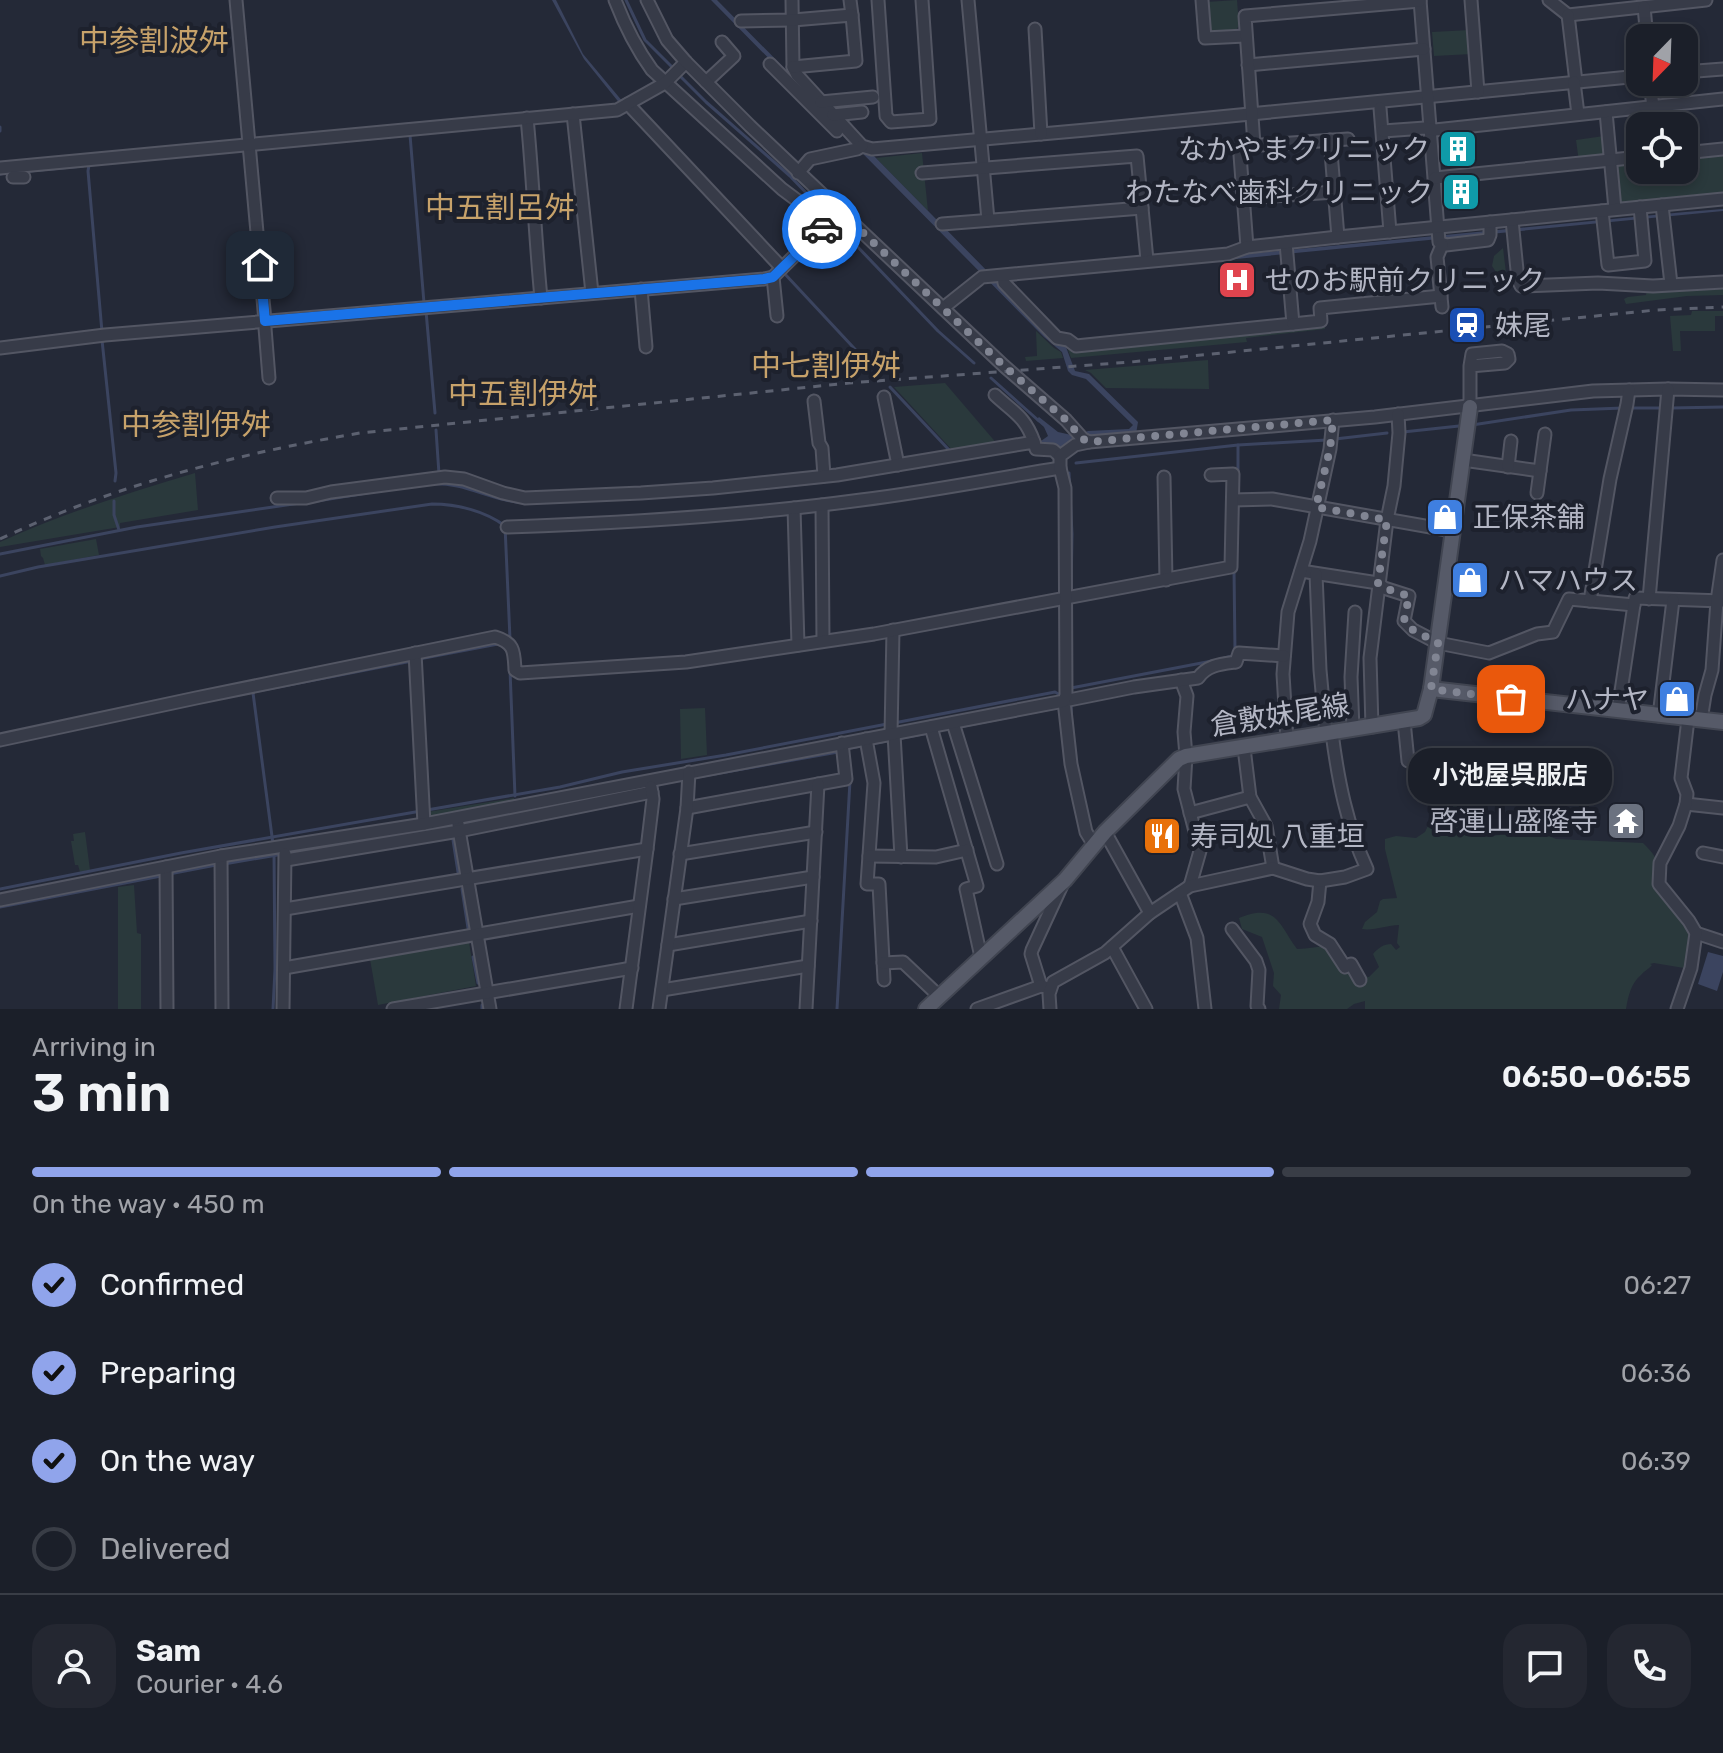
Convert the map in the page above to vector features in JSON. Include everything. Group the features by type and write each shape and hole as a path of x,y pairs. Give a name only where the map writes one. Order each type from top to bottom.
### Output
{"main road":[{"path":"1404,721 1424,715 1431,689 1470,407"},
{"path":"1431,689 1723,722"},
{"name":"倉敷妹尾線","path":"926,1009 1065,880 1105,832 1179,759 1404,721"}],"street":[{"path":"236,0 269,378"},
{"path":"615,0 639,51 665,83 782,189 831,219 943,308 1084,438"},
{"path":"647,0 680,68 706,82 798,173 831,219"},
{"path":"792,0 794,78 859,148"},
{"path":"794,78 856,61 850,0"},
{"path":"878,0 886,116 891,122 930,119 922,0"},
{"path":"968,0 988,220"},
{"path":"1202,0 1205,38 1245,36"},
{"path":"1254,145 1245,16 1312,5 1420,0 1437,227 1442,245"},
{"path":"1471,0 1478,92"},
{"path":"1549,0 1568,15 1706,0"},
{"path":"1644,7 1646,24"},
{"path":"741,21 852,15"},
{"path":"1568,15 1578,114"},
{"path":"1035,29 1041,134"},
{"path":"706,82 734,56 722,42"},
{"path":"1248,65 1424,49"},
{"path":"770,64 794,78 821,102 859,148"},
{"path":"0,168 15,174 165,155 385,138 573,117 617,110 665,83 680,68"},
{"path":"1698,71 1723,69"},
{"path":"798,173 810,159 859,148 981,142 1626,78"},
{"path":"1652,96 1653,107"},
{"path":"821,102 873,97"},
{"path":"1383,131 1431,129 1723,99"},
{"path":"625,106 777,275 777,316"},
{"path":"1380,108 1390,232"},
{"path":"833,115 862,112"},
{"path":"1606,112 1611,160 1606,216 1608,265 1645,261 1641,215"},
{"path":"573,117 592,293"},
{"path":"528,122 541,298"},
{"path":"1247,247 1240,155 1247,146 1348,139"},
{"path":"1330,140 1338,237"},
{"path":"1698,152 1723,149"},
{"path":"922,173 1137,156 1147,260"},
{"path":"1435,178 1626,158"},
{"path":"1244,198 1335,192"},
{"path":"943,308 982,277 1228,254 1247,247 1287,249 1338,237 1490,222 1663,213 1723,199"},
{"path":"942,224 1142,208"},
{"path":"1663,213 1671,284"},
{"path":"0,348 102,335 265,324 592,293 641,292 777,275 831,219"},
{"path":"1512,220 1521,286 1723,282"},
{"path":"997,278 1057,338 1068,340 1076,346 1321,321 1320,308 1441,301 1438,250 1442,245 1488,240 1490,222"},
{"path":"1287,249 1293,324"},
{"path":"641,292 646,347"},
{"path":"1470,366 1470,407"},
{"path":"1649,599 1668,389"},
{"path":"1590,601 1610,479 1629,390"},
{"path":"507,527 668,519 822,505 926,491 1063,458 1084,438 1398,414 1593,391 1723,390"},
{"path":"995,395 1026,424 1036,449 1053,450 1063,458 1069,597 1066,695 1071,764 1086,832 1094,845"},
{"path":"884,397 898,465"},
{"path":"814,401 824,476"},
{"path":"1372,727 1370,658 1395,473 1398,414"},
{"path":"1287,740 1283,674 1288,612 1310,541 1332,439 1333,420"},
{"path":"1537,493 1545,434"},
{"path":"1508,467 1511,441"},
{"path":"277,498 306,498 445,477 464,479 525,498 670,491 824,476 1034,442"},
{"path":"1463,460 1540,471"},
{"path":"0,740 415,658 495,637 505,640 514,651 515,670 520,673 686,662 893,630 1231,567 1236,500 1233,474 1211,475"},
{"path":"1164,477 1166,580"},
{"path":"1236,500 1272,499 1453,531"},
{"path":"822,505 823,641"},
{"path":"794,508 798,645"},
{"path":"1677,1009 1691,968 1696,933 1659,884 1658,876 1660,863 1679,826 1686,804 1687,794 1681,778 1695,720 1712,670 1723,560"},
{"path":"1301,571 1378,583 1409,596 1404,621 1413,630 1438,643 1489,653 1537,634 1553,632 1569,599 1634,605"},
{"path":"981,1008 1045,987 1105,953 1150,913 1185,890 1273,868 1320,881 1367,869 1346,812 1329,733 1320,670 1316,574"},
{"path":"1618,711 1635,598 1720,601"},
{"path":"1659,716 1673,600"},
{"path":"1353,730 1351,677 1355,612"},
{"path":"893,630 893,732 901,857"},
{"path":"0,900 458,824 867,743 893,732 932,730 1134,687 1198,678 1203,670 1236,662 1239,653 1284,656"},
{"path":"415,658 424,824"},
{"path":"1181,680 1187,696 1184,789 1200,851 1185,890 1197,938 1205,1009"},
{"path":"1404,721 1408,761"},
{"path":"954,726 997,864"},
{"path":"932,730 977,886 966,889 981,957"},
{"path":"867,743 874,783 867,884 879,884 884,980"},
{"path":"687,808 846,779 842,747"},
{"path":"1244,748 1250,797 1266,826 1273,868"},
{"path":"659,1009 689,777"},
{"path":"806,1009 818,784"},
{"path":"626,1009 647,849 651,786"},
{"path":"1190,813 1250,797"},
{"path":"1686,804 1723,808"},
{"path":"285,853 424,824 458,824"},
{"path":"458,824 490,1009"},
{"path":"680,854 816,832"},
{"path":"1105,832 1150,913"},
{"path":"285,909 647,849"},
{"path":"869,856 936,857 967,850"},
{"path":"283,1009 285,853"},
{"path":"1703,853 1723,857"},
{"path":"221,862 222,1009"},
{"path":"167,872 167,1009"},
{"path":"674,899 813,877"},
{"path":"1050,1009 1045,987 1031,954 1065,880"},
{"path":"1320,881 1318,902 1310,924 1315,935 1330,944 1345,967 1351,964 1360,980"},
{"path":"284,968 639,906"},
{"path":"668,945 811,921"},
{"path":"1232,929 1256,961 1259,970 1259,1009"},
{"path":"1696,933 1723,942"},
{"path":"1112,947 1146,1009"},
{"path":"883,963 903,962 939,996"},
{"path":"662,990 808,966"},
{"path":"393,1009 632,968"}],"shaded area":[{"path":"1237,0 1239,26 1235,31 1215,33 1209,28 1208,21 1211,21 1206,2"},
{"path":"1470,30 1472,54 1434,56 1432,32"},
{"path":"1675,108 1675,112 1642,112"},
{"path":"1604,136 1604,159 1579,162 1576,140"},
{"path":"922,153 928,211 876,158"},
{"path":"1723,153 1723,196 1626,205 1620,202 1619,164 1626,163 1626,184 1698,184 1698,156"},
{"path":"1503,248 1506,273 1496,272 1492,266 1494,256"},
{"path":"1723,284 1723,295 1626,304 1624,299 1646,295 1647,288"},
{"path":"1692,311 1723,311 1723,316 1715,316 1715,331 1680,331 1681,351 1673,351 1670,316 1691,315"},
{"path":"1324,324 1325,329 1246,338 1247,342 1071,358 1067,347 1057,340 1064,342"},
{"path":"1036,331 1061,352 1063,358 1026,361 1025,357 1037,356"},
{"path":"1208,360 1209,389 1106,388 1085,370"},
{"path":"945,383 998,445 954,452 894,387"},
{"path":"195,473 198,510 0,547 0,542 48,522"},
{"path":"96,539 99,555 45,565 41,556 40,549"},
{"path":"705,708 707,755 681,759 680,709"},
{"path":"1456,771 1476,787 1471,793 1484,809 1478,828 1489,836 1500,835 1503,825 1511,833 1517,825 1528,826 1556,839 1643,843 1655,857 1656,887 1690,934 1690,956 1684,968 1650,964 1632,986 1626,1009 1365,1009 1365,1001 1347,1009 1279,1009 1281,995 1273,986 1274,973 1262,937 1242,929 1239,918 1269,914 1281,924 1297,949 1329,946 1335,964 1346,964 1361,976 1369,977 1379,967 1373,954 1375,952 1388,944 1396,950 1400,947 1397,943 1399,925 1362,929 1377,912 1380,901 1397,898 1385,839 1396,836 1416,838 1425,832 1451,773"},
{"path":"514,798 514,802 427,819 427,812"},
{"path":"85,832 90,870 80,872 78,865 75,865 71,841 74,841 73,834"},
{"path":"134,885 137,933 141,934 141,1009 118,1009 118,887"},
{"path":"469,942 476,986 378,1005 370,959"}],"water":[{"path":"552,0 556,0 583,54 623,102 621,105 584,59"},
{"path":"711,0 717,0 864,149 1626,81 1626,84 874,156 994,278 1723,209 1002,282 1054,339 1066,347 1075,371 1089,374 1138,422 1136,434 1062,450 1059,446 1043,445 1041,441 1048,436 1036,420 1039,417 1058,432 1076,436 1088,431 1129,429 1133,425 1086,379 1072,375 1062,352"},
{"path":"1708,952 1723,956 1723,972 1717,991 1698,984"}],"waterway":[{"path":"626,0 645,40 674,69"},
{"path":"679,75 790,176 938,331 974,363"},
{"path":"410,135 424,303"},
{"path":"322,143 390,137"},
{"path":"89,165 102,332"},
{"path":"19,172 83,166"},
{"path":"0,174 12,172"},
{"path":"784,273 866,361 888,370"},
{"path":"426,311 435,413"},
{"path":"102,340 115,481"},
{"path":"991,378 1039,421"},
{"path":"890,387 950,451"},
{"path":"1671,408 1723,407"},
{"path":"1472,425 1571,410 1623,408"},
{"path":"1631,408 1663,408"},
{"path":"1403,432 1459,426"},
{"path":"436,430 439,474"},
{"path":"1335,439 1387,433"},
{"path":"1076,463 1238,445 1327,440"},
{"path":"1238,445 1238,474"},
{"path":"858,477 1016,450"},
{"path":"1069,473 1071,593"},
{"path":"775,487 823,482"},
{"path":"430,484 459,487 517,502 552,502"},
{"path":"311,502 379,491"},
{"path":"655,497 675,496"},
{"path":"114,501 119,530"},
{"path":"0,554 137,527 300,503"},
{"path":"0,576 275,527 432,504 451,505 480,512 505,526 510,639"},
{"path":"1224,658 1233,656 1235,652 1234,569"},
{"path":"419,659 498,644"},
{"path":"227,697 412,661"},
{"path":"1071,688 1212,661"},
{"path":"510,670 515,796"},
{"path":"894,723 1055,692 1062,696"},
{"path":"253,693 273,844"},
{"path":"1071,705 1072,729"},
{"path":"959,727 1061,707"},
{"path":"427,810 887,724"},
{"path":"935,731 951,728"},
{"path":"845,749 928,733"},
{"path":"692,778 838,752"},
{"path":"837,1009 850,781"},
{"path":"460,824 586,798"},
{"path":"0,889 181,853 421,811"},
{"path":"224,864 453,825"},
{"path":"453,840 458,872"},
{"path":"273,1009 274,853"},
{"path":"169,874 216,865"},
{"path":"0,907 161,876"},
{"path":"462,889 468,928"},
{"path":"473,957 478,983"}],"railway":[{"path":"0,539 132,487 268,451 360,433 849,383 1131,362 1656,310 1723,307"}],"way so far":[{"path":"822,229 840,211 1089,442 1333,420 1330,449 1316,507 1387,520 1378,583 1409,596 1404,621 1413,630 1438,643 1431,689 1511,699"}],"place":[{"name":"なかやまクリニック","path":"1458,149"},
{"name":"わたなべ歯科クリニック","path":"1461,192"},
{"name":"せのお駅前クリニック","path":"1237,280"},
{"name":"妹尾","path":"1467,325"},
{"name":"正保茶舗","path":"1445,517"},
{"name":"ハマハウス","path":"1470,580"},
{"name":"小池屋呉服店","path":"1511,699"},
{"name":"ハナヤ","path":"1677,699"},
{"name":"啓運山盛隆寺","path":"1626,821"},
{"name":"寿司処 八重垣","path":"1162,836"}],"district":[{"name":"中参割波舛","path":"154,41"},
{"name":"中五割呂舛","path":"500,208"},
{"name":"中七割伊舛","path":"826,366"},
{"name":"中五割伊舛","path":"523,394"},
{"name":"中参割伊舛","path":"196,425"}],"route":[{"path":"260,265 265,321 764,279 773,277 822,229"}]}
